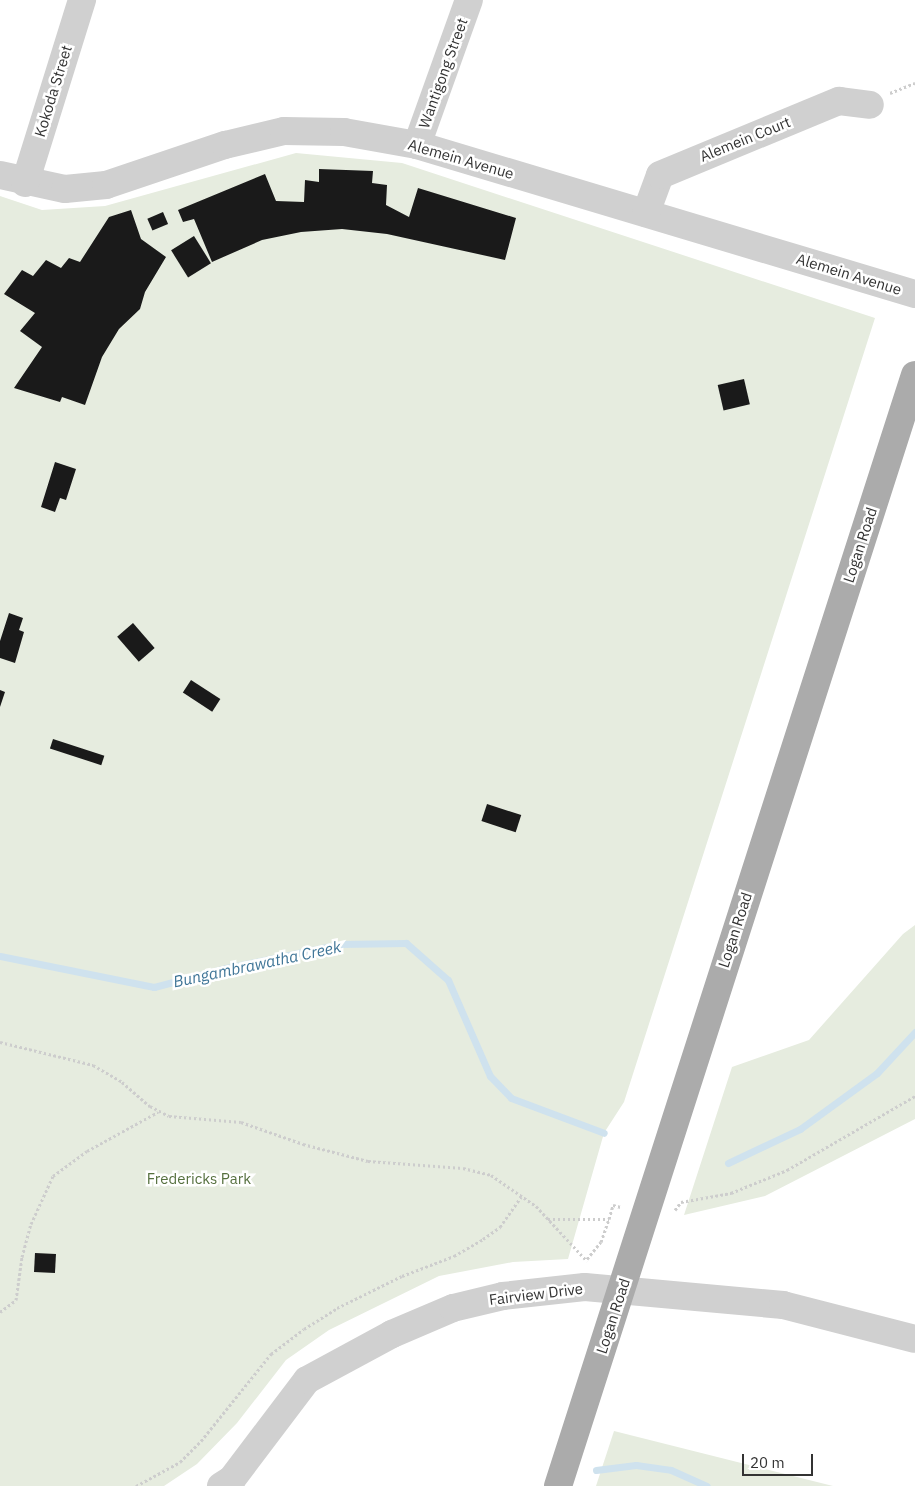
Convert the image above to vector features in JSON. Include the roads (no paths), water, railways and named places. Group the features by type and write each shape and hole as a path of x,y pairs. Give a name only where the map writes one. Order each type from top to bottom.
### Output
{"main road":[{"name":"Logan Road","path":"558,1486 915,375"}],"street":[{"name":"Kokoda Street","path":"12,179 82,0"},
{"name":"Wantigong Street","path":"417,145 469,0"},
{"name":"Alemein Court","path":"646,213 660,174 839,101 870,105"},
{"name":"Alemein Avenue","path":"12,179 65,189 106,185 225,145 284,131 344,132 417,145 915,294"},
{"name":"Fairview Drive","path":"221,1486 232,1479 307,1380 392,1334 452,1308 503,1296 586,1287 783,1305 915,1339"}],"waterway":[{"name":"Bungambrawatha Creek","path":"0,956 154,987 226,968 340,944 406,943 448,980 490,1076 511,1098 604,1133"},
{"path":"728,1163 800,1129 877,1073 915,1032"},
{"path":"596,1470 636,1465 671,1470 707,1486"}],"park label":[{"name":"Fredericks Park","path":"199,1179"}]}
